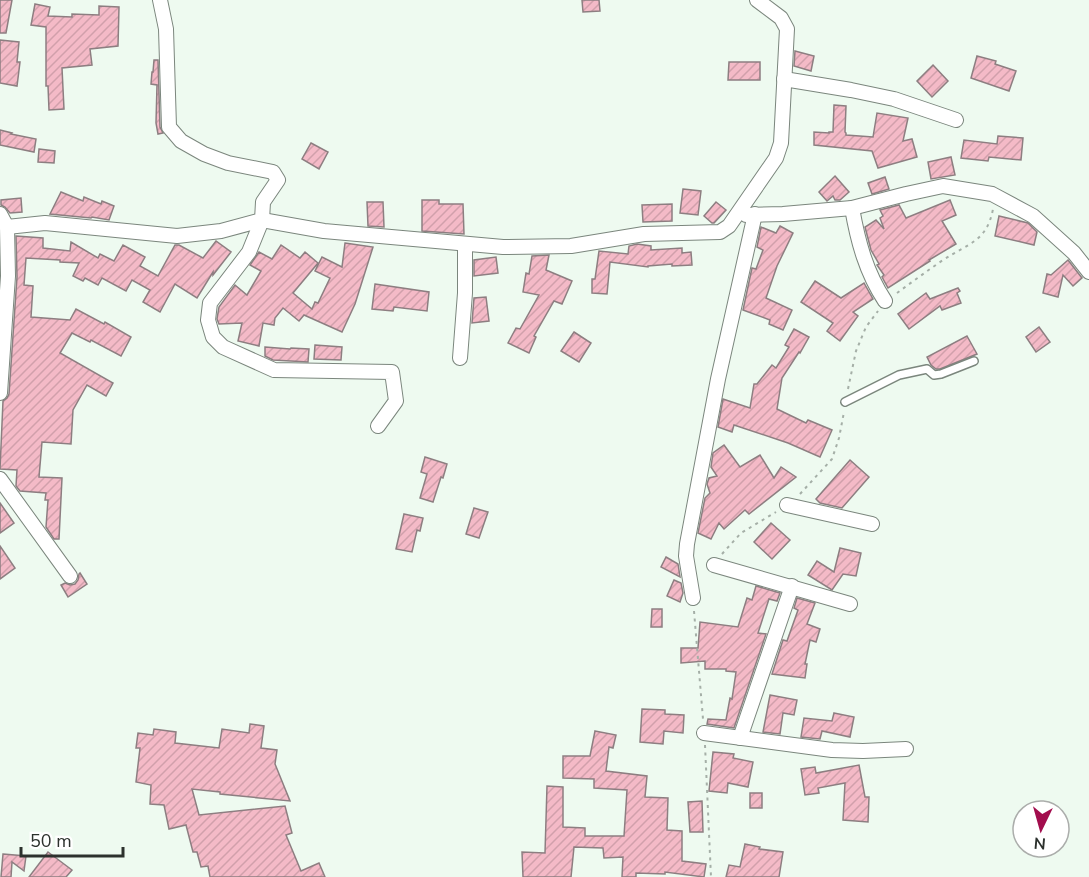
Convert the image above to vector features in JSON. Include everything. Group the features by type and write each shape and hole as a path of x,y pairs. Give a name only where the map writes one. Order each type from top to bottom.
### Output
{"street":[{"path":"160,0 166,29 168,127 181,141 204,154 228,164 273,172 278,180 263,202 262,220 249,252 210,303 208,320 213,337 223,347 274,370 392,372 396,402 378,426"},
{"path":"7,227 45,223 177,236 221,231 262,220 324,231 503,247 571,246 644,234 720,232 729,226 776,158 781,143 787,28 782,18 758,0"},
{"path":"784,79 894,99 956,120"},
{"path":"735,216 852,208 943,186 992,194 1033,216 1074,253 1089,272"},
{"path":"852,208 865,261 885,301"},
{"path":"0,214 7,227 8,276 0,393"},
{"path":"693,598 686,556 687,544 718,379 755,214"},
{"path":"460,358 465,293 465,244"},
{"path":"0,479 70,576"},
{"path":"788,505 872,524"},
{"path":"714,565 850,604"},
{"path":"740,738 792,586"},
{"path":"705,734 832,750 906,749"}],"lane":[{"path":"845,402 899,375 927,369 934,375 974,361"}],"building":[{"path":"0,0 12,0 6,33 0,33"},
{"path":"582,0 599,0 600,11 583,12"},
{"path":"35,4 50,7 48,16 72,17 72,14 99,15 99,6 119,7 118,46 90,49 92,65 62,68 64,109 49,110 48,86 46,86 46,27 31,25"},
{"path":"0,40 19,42 17,62 20,62 17,86 0,83"},
{"path":"795,51 814,56 811,71 794,66"},
{"path":"977,56 996,61 995,64 1016,71 1009,91 971,78"},
{"path":"154,60 158,60 160,127 163,133 158,134 157,85 151,84"},
{"path":"729,62 760,62 760,80 728,80"},
{"path":"933,65 948,81 932,97 917,81"},
{"path":"834,105 846,106 846,135 873,137 877,113 908,118 903,141 912,139 917,157 878,168 872,151 814,145 814,132 833,132"},
{"path":"0,130 36,139 34,152 0,145"},
{"path":"998,136 1023,138 1021,160 989,157 988,161 961,158 964,140 997,144"},
{"path":"311,143 328,152 319,169 302,159"},
{"path":"39,149 55,151 54,163 38,162"},
{"path":"951,157 955,175 931,179 928,162"},
{"path":"835,176 849,192 840,200 835,200 833,196 827,201 819,192"},
{"path":"885,177 889,189 872,194 868,183"},
{"path":"683,189 701,191 698,215 680,213"},
{"path":"61,192 83,201 84,197 101,204 102,201 114,206 109,220 50,214"},
{"path":"21,198 22,212 10,213 1,205 1,200"},
{"path":"422,200 439,200 439,204 463,204 464,234 422,231"},
{"path":"950,200 956,215 942,221 956,244 888,288 871,250 865,227 876,220 884,229 880,210 899,205 906,218"},
{"path":"367,202 383,202 384,227 368,226"},
{"path":"716,202 726,210 712,223 704,216"},
{"path":"672,204 672,221 643,222 642,205"},
{"path":"999,216 1028,223 1037,232 1034,245 995,236"},
{"path":"780,226 793,233 777,266 766,298 792,310 783,330 769,324 770,320 743,310 752,268 756,269 763,250 757,247 761,227 776,233"},
{"path":"16,236 43,238 43,248 70,251 71,242 98,258 100,254 114,261 123,245 145,257 140,266 158,276 175,245 203,258 216,241 231,252 213,275 213,272 197,298 175,284 160,312 143,302 150,290 132,280 126,291 102,278 98,285 85,278 83,281 73,276 79,263 26,258 24,285 33,286 31,317 70,320 76,309 131,337 121,356 72,333 60,353 113,383 106,396 87,385 73,410 71,444 42,442 39,477 62,478 59,539 54,539 46,527 48,500 45,500 46,493 20,491 16,486 17,470 0,469 3,401 9,394 17,277"},
{"path":"345,243 373,247 355,304 342,332 304,315 299,321 283,308 275,318 274,325 263,323 259,346 238,341 242,323 219,324 217,319 219,307 235,285 247,295 261,271 250,265 259,252 272,259 281,245 300,258 305,252 318,263 293,293 312,309 315,302 318,303 330,278 315,271 322,257 342,267"},
{"path":"637,244 651,246 651,250 682,248 682,253 691,252 692,265 672,266 672,264 648,267 610,262 607,294 592,293 592,279 595,279 599,251 628,254 629,246"},
{"path":"549,255 546,270 572,281 562,304 554,301 534,336 536,337 529,353 508,343 516,328 520,329 539,295 523,292 532,256"},
{"path":"496,257 498,273 474,276 474,260"},
{"path":"1068,260 1082,278 1073,286 1063,275 1058,297 1043,293 1047,274 1051,275"},
{"path":"815,281 841,298 864,283 873,299 853,312 858,316 840,341 827,331 833,323 801,302"},
{"path":"375,284 429,292 427,311 394,307 393,311 372,309"},
{"path":"958,288 960,291 957,293 961,303 942,310 940,306 909,329 898,314 926,293 930,299"},
{"path":"486,297 489,321 472,323 474,298"},
{"path":"1039,327 1050,342 1036,352 1026,337"},
{"path":"794,329 809,337 782,378 777,409 806,423 808,420 832,430 820,457 788,443 734,425 732,432 718,427 723,399 750,408 754,384 757,384 772,365 776,368 789,347 785,345"},
{"path":"574,332 591,343 579,362 561,351"},
{"path":"967,336 977,354 940,369 931,365 927,357"},
{"path":"315,345 342,347 341,360 314,359"},
{"path":"265,347 309,349 308,362 273,360 265,356"},
{"path":"724,445 740,467 760,455 774,478 781,467 796,477 749,514 745,510 724,529 719,523 711,539 698,533 705,498 710,493 707,484 709,478 717,476 711,467 713,453"},
{"path":"425,457 447,464 433,502 420,498 427,474 421,472"},
{"path":"850,460 869,477 842,508 820,503 816,499"},
{"path":"0,503 14,523 0,533"},
{"path":"474,508 488,512 479,538 466,534"},
{"path":"404,514 423,518 420,531 417,530 412,552 396,549"},
{"path":"771,523 790,540 772,559 754,542"},
{"path":"0,546 15,568 0,579"},
{"path":"840,548 861,553 856,576 843,574 832,590 808,575 817,561 834,572"},
{"path":"666,557 678,564 680,577 661,567"},
{"path":"80,573 87,584 68,597 61,585 75,584"},
{"path":"674,580 681,583 683,593 680,602 667,596"},
{"path":"756,586 780,593 777,601 769,599 758,633 766,634 734,728 707,724 708,719 726,720 736,672 726,671 726,669 705,669 705,661 681,663 681,648 698,648 700,622 738,627 747,598 752,600"},
{"path":"797,598 815,603 807,624 820,629 816,642 810,640 805,664 807,664 805,678 772,674 783,640 787,641 798,610 794,608"},
{"path":"652,609 662,609 662,627 651,627"},
{"path":"770,695 797,700 794,715 783,713 780,734 763,732"},
{"path":"642,709 665,710 665,714 684,715 683,733 664,731 663,744 640,742"},
{"path":"834,713 854,717 850,737 822,731 820,739 801,737 804,718 832,721"},
{"path":"250,724 264,726 261,748 277,750 275,764 290,801 192,789 199,815 285,806 292,833 286,835 301,871 319,863 325,877 210,877 208,866 201,867 197,852 193,852 186,825 169,829 164,805 150,804 151,785 136,782 140,748 136,748 138,733 153,735 154,729 176,732 175,743 219,748 222,729 249,733"},
{"path":"595,731 616,735 613,748 609,747 606,771 647,776 645,797 668,798 667,830 682,831 682,861 706,864 704,877 665,872 665,874 636,873 636,877 622,877 623,857 604,858 603,848 574,847 571,877 523,877 522,852 545,853 547,786 563,787 563,827 585,828 585,836 624,836 627,790 594,788 594,779 563,778 563,756 590,756"},
{"path":"713,752 734,754 733,758 753,762 748,787 728,783 727,793 709,791"},
{"path":"859,765 865,797 869,797 868,822 843,820 845,783 818,788 819,793 805,795 801,769 815,767 816,773"},
{"path":"750,793 762,793 762,808 750,808"},
{"path":"702,801 703,832 690,832 688,802"},
{"path":"745,844 760,847 759,849 783,852 779,877 726,877 729,865 740,867"},
{"path":"48,852 72,870 66,877 29,877"},
{"path":"3,854 26,856 24,871 12,862 11,877 1,877"}]}
